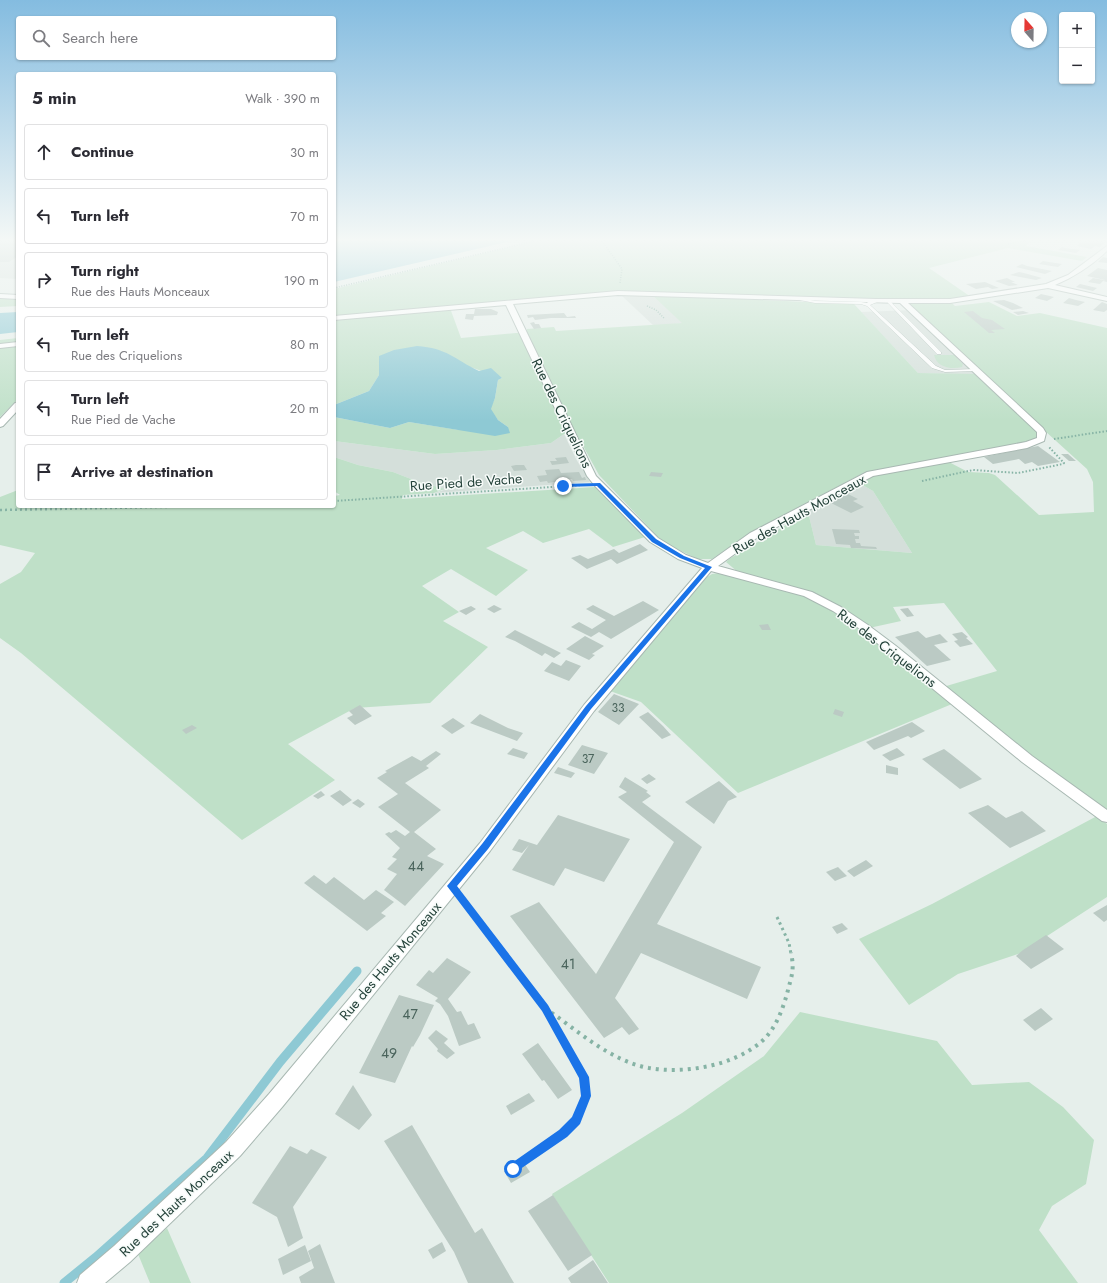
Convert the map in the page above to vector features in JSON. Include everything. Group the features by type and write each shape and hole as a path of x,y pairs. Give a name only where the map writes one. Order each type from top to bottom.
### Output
{"street":[{"path":"336,318 540,301"},
{"path":"871,301 957,301"},
{"path":"903,302 1040,430 1042,433 1041,439"},
{"name":"Rue des Criquelions","path":"509,304 592,476 598,484 654,540 682,557 709,567 808,594 837,609 886,645 1027,759 1107,817"},
{"path":"0,346 16,344"},
{"path":"0,424 16,407"},
{"name":"Rue des Hauts Monceaux","path":"88,1283 122,1254 233,1149 485,846 589,708 709,567 754,535 876,472 1027,445 1041,439"}],"lane":[{"path":"810,301 861,303 868,305 934,367 945,370 976,370"},
{"path":"868,305 869,303 876,301"},
{"path":"889,302 939,354"}],"path":[{"path":"1041,439 1056,439 1107,431"},
{"path":"922,481 973,470 1018,473 1063,464 1064,463 1041,439"},
{"name":"Rue Pied de Vache","path":"336,501 598,484"},
{"path":"0,510 108,508"},
{"path":"452,886 545,1008 584,1077 586,1096 576,1120 563,1134 513,1169"},
{"path":"545,1008 614,1056 649,1068 685,1070 705,1068 726,1061 748,1051 762,1041 777,1021 784,1005 794,967 789,943 777,917"}],"shaded area":[{"path":"627,301 659,301 683,323 654,326"},
{"path":"913,310 982,375 918,373 861,312"},
{"path":"564,434 576,459 590,482 434,493 444,490 393,472 358,465 336,458 336,441 435,454 497,450 551,443"},
{"path":"859,483 873,491 912,553 816,545 808,512 806,511"}],"green space":[{"path":"0,301 16,301 16,306 0,307"},
{"path":"336,301 535,301 450,308 461,338 527,332 527,329 554,327 556,331 682,323 658,301 784,301 854,304 918,373 978,374 1037,431 1038,436 1030,441 865,472 755,530 712,559 698,559 666,544 658,537 599,475 576,433 564,434 551,443 497,450 435,454 336,441 336,417 390,428 409,422 459,430 508,427 498,420 490,409 495,398 498,380 502,378 470,367 379,375 369,391 336,404"},
{"path":"869,301 950,301 955,306 989,302 1017,316 1040,313 1107,328 1107,811 1062,779 943,687 997,671 944,603 893,607 901,621 869,628 839,607 739,573 726,562 808,512 816,545 912,553 873,491 859,483 872,476 947,461 968,472 989,473 995,475 1039,515 1094,512 1093,482 1087,469 1045,431 1040,430 903,302"},
{"path":"16,338 16,401 0,417 0,340"},
{"path":"934,355 954,355 963,364 962,367 945,367 938,362"},
{"path":"336,458 358,465 393,472 416,481 444,489 434,493 403,495 402,499 595,487 645,537 613,547 589,529 543,543 523,531 486,548 528,570 496,596 451,569 422,586 459,612 443,621 488,647 430,703 355,708 288,744 335,780 242,840 21,653 0,638 0,584 21,572 35,553 0,545 0,497 16,491 16,508 336,508 336,496 340,495 336,492"},
{"path":"719,573 806,596 822,603 859,627 952,704 738,793 641,702 610,691 707,577 712,574"},
{"path":"1097,816 1107,824 1107,897 1021,953 958,974 909,1005 859,939 932,904"},
{"path":"800,1012 937,1041 972,1085 1029,1082 1063,1107 1094,1140 1086,1184 1052,1206 1039,1230 1078,1283 609,1283 552,1194 682,1113 764,1056"},
{"path":"167,1228 191,1283 150,1283 138,1254"}],"water":[{"path":"16,312 16,332 0,334 0,313"},
{"path":"417,346 427,347 450,355 479,371 491,368 502,378 498,380 495,398 491,409 498,420 508,427 510,433 495,436 409,422 390,428 336,417 336,404 369,391 379,375 379,356 394,350"}],"building":[{"path":"993,301 1007,301 1023,308 1012,310"},
{"path":"1066,301 1085,302 1078,306 1063,303"},
{"path":"1102,302 1107,304 1107,310 1104,312 1093,310"},
{"path":"475,309 491,309 498,312 497,315 474,316 473,320 465,319 466,314 474,314"},
{"path":"973,311 982,318 992,320 1005,329 991,330 995,333 989,333 964,312"},
{"path":"1023,311 1029,313 1018,315 1013,312"},
{"path":"564,313 567,317 575,316 576,318 551,318 535,320 533,317 528,318 527,315"},
{"path":"534,322 535,324 539,324 541,328 534,329 530,323"},
{"path":"1038,446 1060,462 1038,466 1032,462 1025,464 1019,459 993,464 984,457"},
{"path":"1061,454 1068,454 1076,461 1069,461"},
{"path":"566,457 569,463 552,465 550,461 557,461 555,458"},
{"path":"524,465 527,470 514,471 511,466"},
{"path":"559,469 561,473 579,472 582,478 585,477 586,480 573,481 572,479 548,483 547,481 540,482 537,476 547,475 545,470"},
{"path":"651,472 663,473 661,477 649,476"},
{"path":"848,494 858,499 853,501 864,507 851,513 829,502"},
{"path":"832,529 859,530 860,533 854,533 855,536 859,536 859,539 855,539 856,543 860,543 861,546 876,547 877,549 851,548 850,545 836,544"},
{"path":"640,544 648,550 617,564 611,559 587,569 571,558 580,555 588,559 614,549 619,553"},
{"path":"643,601 659,610 611,639 599,632 591,637 571,627 579,622 592,629 606,620 586,609 593,605 614,616"},
{"path":"494,605 502,609 494,613 487,609"},
{"path":"471,606 476,609 466,615 459,611"},
{"path":"908,608 914,616 907,617 900,609"},
{"path":"768,624 771,630 762,630 759,625"},
{"path":"515,630 561,653 554,658 545,653 542,656 505,637"},
{"path":"918,631 926,638 940,634 948,642 934,645 951,660 927,666 895,637"},
{"path":"962,632 973,644 960,647 954,641 958,640 952,634"},
{"path":"585,636 604,646 592,654 595,655 589,660 566,649"},
{"path":"566,660 581,666 569,681 544,671 552,662 561,666"},
{"path":"614,694 639,704 619,725 598,712"},
{"path":"360,705 372,716 355,725 347,718 353,715 349,711"},
{"path":"835,709 844,712 842,717 833,714"},
{"path":"648,712 671,735 662,739 639,717"},
{"path":"480,714 508,728 523,733 517,741 470,723"},
{"path":"453,718 465,726 452,734 441,726"},
{"path":"912,722 925,731 911,738 908,736 874,750 866,742"},
{"path":"192,725 197,728 186,734 182,730"},
{"path":"582,745 608,753 594,774 568,765"},
{"path":"513,748 528,753 524,759 507,754"},
{"path":"897,748 905,755 890,761 882,755"},
{"path":"944,749 982,779 960,789 922,759"},
{"path":"436,751 441,754 426,766 429,768 405,783 441,810 414,832 436,849 427,856 444,864 405,906 384,890 397,874 387,869 397,859 392,857 400,848 385,834 396,830 405,836 410,832 378,807 398,794 377,778 387,772 385,771 412,756 421,761"},
{"path":"886,765 898,768 898,775 886,773"},
{"path":"558,767 575,773 571,778 554,773"},
{"path":"649,774 656,779 647,784 641,779"},
{"path":"625,777 648,791 646,792 651,796 642,802 702,847 657,924 761,967 747,999 641,953 615,998 639,1029 629,1035 622,1027 604,1038 510,916 539,902 596,974 674,842 618,797 627,792 619,787"},
{"path":"719,781 737,797 728,801 714,824 685,802"},
{"path":"340,790 352,800 343,806 330,796"},
{"path":"321,791 325,795 318,799 313,796"},
{"path":"358,799 365,804 360,808 352,803"},
{"path":"988,805 1006,818 1022,811 1046,831 1010,848 968,813"},
{"path":"558,815 630,839 604,882 565,868 554,886 512,870 529,845 522,853 512,850 519,839 537,845"},
{"path":"866,860 873,866 854,877 847,871"},
{"path":"838,867 847,876 835,881 826,872"},
{"path":"314,875 326,884 334,877 364,900 376,890 394,902 381,913 386,916 367,931 304,883"},
{"path":"1107,905 1107,920 1104,922 1093,913"},
{"path":"842,923 848,929 837,934 832,927"},
{"path":"1046,935 1064,949 1031,969 1016,956"},
{"path":"447,958 471,972 448,999 457,1012 461,1011 468,1025 474,1023 481,1038 459,1046 448,1016 440,1004 435,1001 438,998 416,985 429,970 433,973"},
{"path":"399,995 434,1005 420,1035 413,1047 412,1046 395,1083 359,1073"},
{"path":"1041,1008 1053,1019 1035,1031 1023,1020"},
{"path":"436,1030 448,1039 444,1043 455,1053 447,1059 437,1051 438,1049 428,1038"},
{"path":"538,1043 572,1090 558,1099 544,1080 542,1081 522,1054"},
{"path":"353,1085 372,1115 359,1130 335,1114"},
{"path":"529,1093 535,1101 511,1115 506,1106"},
{"path":"412,1125 475,1233 482,1228 514,1283 468,1283 454,1252 384,1141"},
{"path":"290,1146 307,1154 311,1149 327,1157 293,1207 303,1238 288,1247 277,1217 252,1203"},
{"path":"522,1160 530,1172 511,1183 504,1171"},
{"path":"553,1195 592,1255 568,1271 528,1211"},
{"path":"442,1242 446,1251 433,1259 428,1250"},
{"path":"320,1244 335,1283 301,1283 299,1277 314,1268 308,1251"},
{"path":"305,1245 311,1261 283,1275 278,1259"},
{"path":"593,1260 608,1283 571,1283 568,1278"}],"waterway":[{"path":"64,1283 96,1257 207,1158 280,1062 357,971"}],"route":[{"path":"513,1169 563,1134 576,1120 586,1096 584,1077 545,1008 452,886 485,846 589,708 709,567 682,557 654,540 598,484 563,486"}]}
